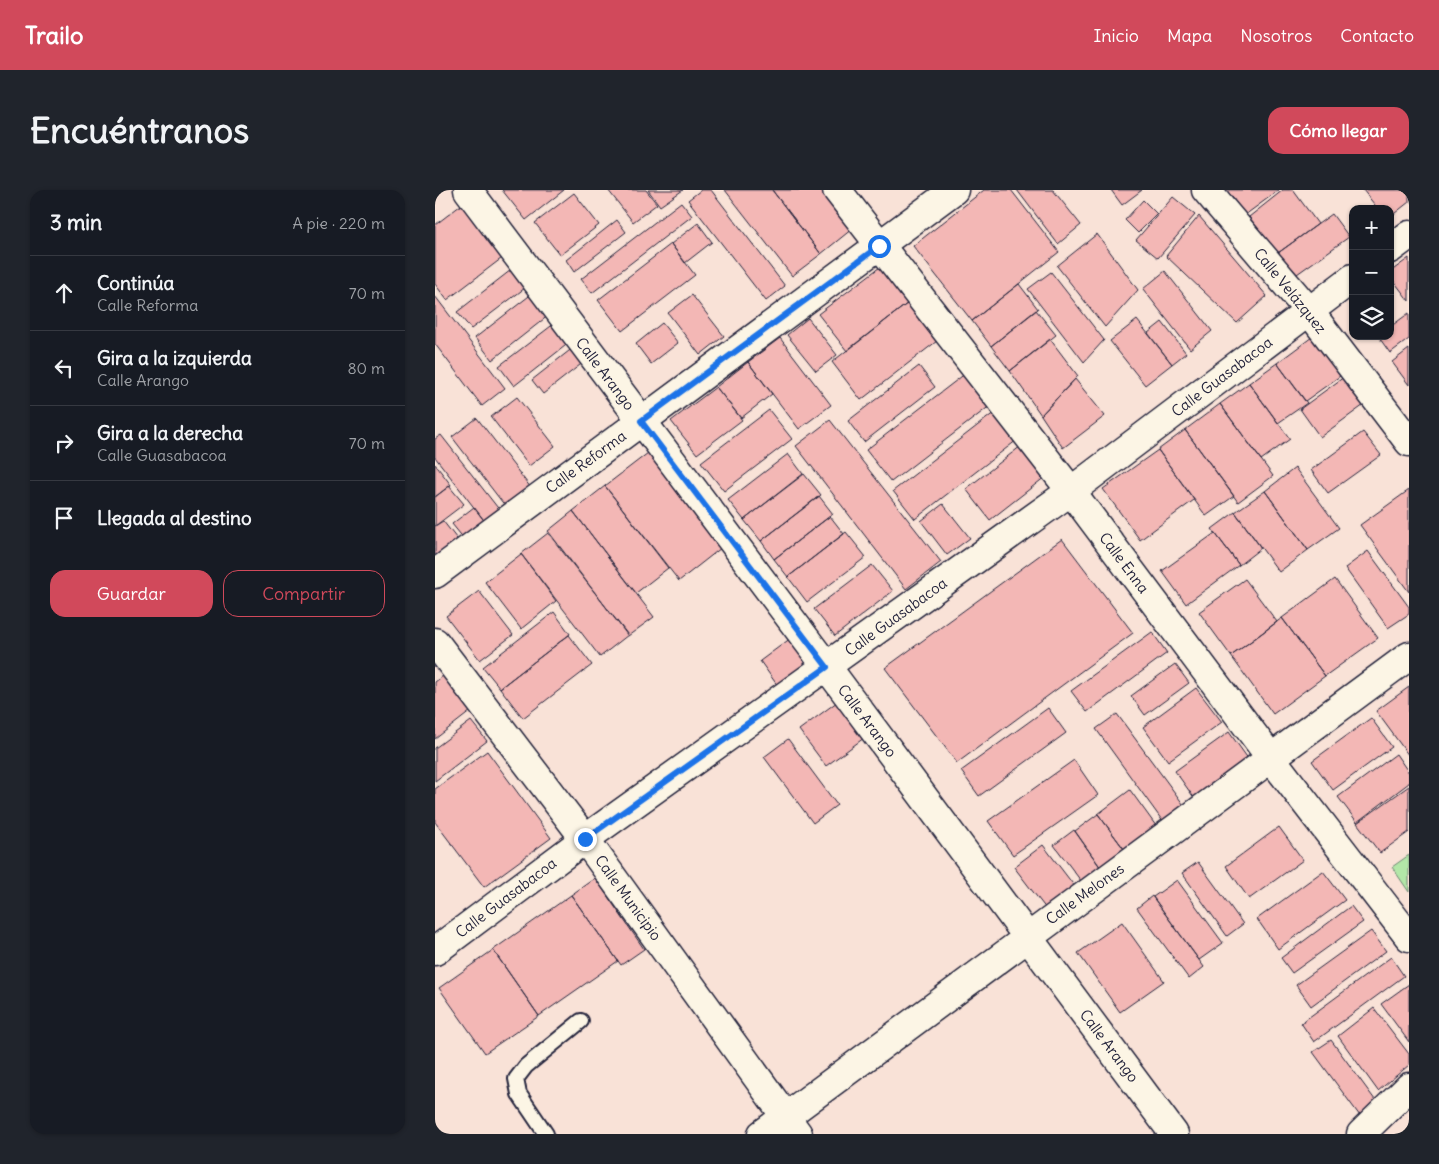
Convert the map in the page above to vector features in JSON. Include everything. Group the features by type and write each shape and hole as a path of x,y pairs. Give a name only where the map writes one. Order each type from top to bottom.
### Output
{"street":[{"name":"Calle Arango","path":"468,190 827,667 1174,1134"},
{"name":"Calle Enna","path":"837,190 1071,491 1271,758 1409,937"},
{"name":"Calle Reforma","path":"435,574 954,190"},
{"name":"Calle Velázquez","path":"1206,190 1309,311 1409,442"},
{"path":"1394,246 1409,235"},
{"name":"Calle Guasabacoa","path":"435,951 585,839 1071,491 1349,281"},
{"name":"Calle Municipio","path":"435,642 585,839 792,1125"},
{"name":"Calle Melones","path":"762,1134 792,1125 1027,937 1409,656"},
{"path":"1361,1134 1409,1087"}],"lane":[{"path":"546,1134 519,1094 516,1078 526,1066 581,1021"}],"green space":[{"path":"1409,855 1409,892 1392,867"}],"building":[{"path":"502,190 564,190 526,220"},
{"path":"608,190 646,190 657,204 633,222"},
{"path":"648,190 683,190 660,206"},
{"path":"701,190 711,190 785,286 766,301 688,200"},
{"path":"725,190 772,190 821,254 792,276"},
{"path":"772,190 822,190 852,229 821,254"},
{"path":"984,190 1011,190 1059,252 972,321 913,246"},
{"path":"1017,190 1053,190 1081,225 1058,244"},
{"path":"1111,190 1142,190 1122,205"},
{"path":"1227,190 1279,190 1245,215"},
{"path":"1283,190 1293,190 1318,224 1278,253 1249,217"},
{"path":"1363,190 1409,190 1409,202 1394,214 1394,205 1375,205"},
{"path":"574,193 599,225 560,255 535,223"},
{"path":"1173,197 1195,215 1158,258 1136,240"},
{"path":"1143,200 1157,214 1138,233 1125,220"},
{"path":"465,202 506,255 447,300 435,284 435,225"},
{"path":"681,202 692,216 592,293 581,279"},
{"path":"1332,214 1349,237 1297,274 1278,253"},
{"path":"1199,216 1267,296 1237,323 1166,256"},
{"path":"617,220 626,232 574,272 566,260"},
{"path":"698,223 712,242 685,263 671,244"},
{"path":"1097,234 1138,290 1105,327 1057,266"},
{"path":"671,244 695,275 622,331 598,300"},
{"path":"1409,258 1409,301 1394,281 1394,269"},
{"path":"880,267 908,303 847,351 818,314"},
{"path":"511,270 525,288 471,329 457,312"},
{"path":"1165,271 1212,331 1190,349 1143,289"},
{"path":"1051,272 1104,340 1084,362 1028,289"},
{"path":"1019,284 1038,309 991,346 972,321"},
{"path":"533,293 549,315 492,360 475,338"},
{"path":"692,295 724,336 700,355 668,313"},
{"path":"435,296 505,388 482,406 435,344"},
{"path":"908,303 937,341 861,400 832,362"},
{"path":"1036,310 1056,335 1010,371 991,346"},
{"path":"1409,313 1409,339 1390,353 1381,340 1394,340 1394,324"},
{"path":"808,318 837,355 816,371 787,335"},
{"path":"1137,320 1172,364 1145,385 1110,341"},
{"path":"1162,322 1186,353 1172,364 1148,333"},
{"path":"555,323 570,342 514,386 499,366"},
{"path":"662,323 678,343 651,364 636,344"},
{"path":"1312,337 1340,376 1305,401 1277,363"},
{"path":"780,338 831,405 799,429 748,362"},
{"path":"1050,339 1078,376 1041,415 1010,371"},
{"path":"574,347 585,361 543,394 532,380"},
{"path":"1409,349 1409,385 1392,362"},
{"path":"748,362 772,394 741,418 716,387"},
{"path":"1277,363 1307,403 1278,423 1249,383"},
{"path":"919,366 935,387 864,442 848,421"},
{"path":"966,373 991,405 891,482 866,450"},
{"path":"1344,377 1364,405 1320,437 1300,409"},
{"path":"1075,379 1105,416 1063,448 1041,415"},
{"path":"1249,383 1290,439 1261,460 1220,404"},
{"path":"716,387 742,420 697,454 671,421"},
{"path":"517,397 555,446 529,466 491,417"},
{"path":"1220,404 1273,476 1238,502 1185,430"},
{"path":"769,410 792,439 724,491 701,462"},
{"path":"995,412 1017,440 915,519 893,491"},
{"path":"477,418 531,488 506,507 452,437"},
{"path":"830,420 941,562 906,589 796,446"},
{"path":"1185,430 1234,496 1206,516 1158,450"},
{"path":"1363,432 1381,455 1328,493 1311,470"},
{"path":"441,435 501,512 486,523 435,457 435,439"},
{"path":"1021,446 1045,477 990,520 966,489"},
{"path":"1158,450 1194,500 1140,540 1103,489"},
{"path":"648,453 721,548 679,581 605,486"},
{"path":"788,454 803,474 744,520 728,500"},
{"path":"435,464 451,485 435,497"},
{"path":"1295,468 1339,528 1308,550 1265,491"},
{"path":"804,474 821,495 761,541 744,520"},
{"path":"449,486 464,504 435,526 435,497"},
{"path":"605,486 668,568 636,593 573,511"},
{"path":"1409,490 1409,592 1360,525"},
{"path":"1265,491 1308,550 1279,572 1235,512"},
{"path":"819,496 833,514 774,559 761,541"},
{"path":"943,504 970,538 947,555 921,521"},
{"path":"474,507 486,523 465,540 452,524"},
{"path":"573,511 654,617 628,636 548,531"},
{"path":"1235,512 1261,548 1239,565 1212,529"},
{"path":"830,516 844,534 788,577 774,559"},
{"path":"443,521 460,543 435,562 435,526"},
{"path":"846,532 866,557 807,602 788,577"},
{"path":"548,533 628,635 600,657 521,554"},
{"path":"1215,533 1239,565 1186,604 1162,571"},
{"path":"1062,539 1133,633 957,763 885,668"},
{"path":"1368,551 1409,607 1409,614 1388,628 1345,568"},
{"path":"521,554 556,601 521,629 485,582"},
{"path":"872,565 893,591 835,636 814,609"},
{"path":"1245,579 1277,622 1231,656 1199,612"},
{"path":"1335,579 1378,638 1325,676 1282,618"},
{"path":"479,591 513,635 480,660 446,616"},
{"path":"554,612 570,634 500,688 483,667"},
{"path":"1282,618 1325,676 1273,714 1231,656"},
{"path":"1152,632 1167,653 1087,712 1071,691"},
{"path":"569,635 592,665 523,718 500,688"},
{"path":"791,638 812,665 780,689 760,661"},
{"path":"1175,664 1189,683 1145,715 1131,696"},
{"path":"443,676 471,711 435,739 435,682"},
{"path":"1409,687 1409,756 1376,711"},
{"path":"1196,688 1222,722 1168,761 1143,727"},
{"path":"841,699 868,735 826,766 799,730"},
{"path":"1048,708 1066,733 979,796 961,771"},
{"path":"1117,714 1186,808 1164,823 1096,729"},
{"path":"1371,718 1392,747 1333,790 1312,761"},
{"path":"471,721 487,741 435,781 435,748"},
{"path":"1229,732 1249,760 1195,799 1175,771"},
{"path":"788,739 837,805 813,823 764,757"},
{"path":"487,751 551,838 484,887 435,822 435,789"},
{"path":"1396,754 1409,773 1409,783 1357,822 1338,797"},
{"path":"1074,760 1098,795 1013,855 988,821"},
{"path":"1409,786 1409,832 1380,853 1357,823"},
{"path":"1130,790 1159,830 1127,853 1098,814"},
{"path":"1098,814 1127,853 1103,871 1075,831"},
{"path":"1279,827 1303,860 1249,899 1226,866"},
{"path":"1074,830 1103,871 1084,885 1054,845"},
{"path":"1043,845 1079,892 1050,914 1014,867"},
{"path":"1198,862 1243,924 1227,936 1182,873"},
{"path":"1323,871 1345,900 1278,949 1257,919"},
{"path":"595,878 644,949 621,965 571,895"},
{"path":"1177,880 1223,943 1199,960 1153,897"},
{"path":"571,895 618,961 539,1016 493,950"},
{"path":"1152,896 1204,967 1189,979 1137,908"},
{"path":"1351,906 1363,922 1292,973 1281,958"},
{"path":"1122,922 1164,981 1120,1012 1078,953"},
{"path":"1371,931 1386,951 1311,1006 1296,985"},
{"path":"493,950 539,1016 485,1053 439,988"},
{"path":"1391,957 1404,976 1314,1042 1301,1023"},
{"path":"1409,984 1409,1042 1381,1004"},
{"path":"1374,1008 1409,1054 1409,1065 1378,1091 1338,1036"},
{"path":"1331,1040 1378,1104 1360,1116 1313,1052"}],"route":[{"path":"585,839 827,667 641,421 879,246"}]}
